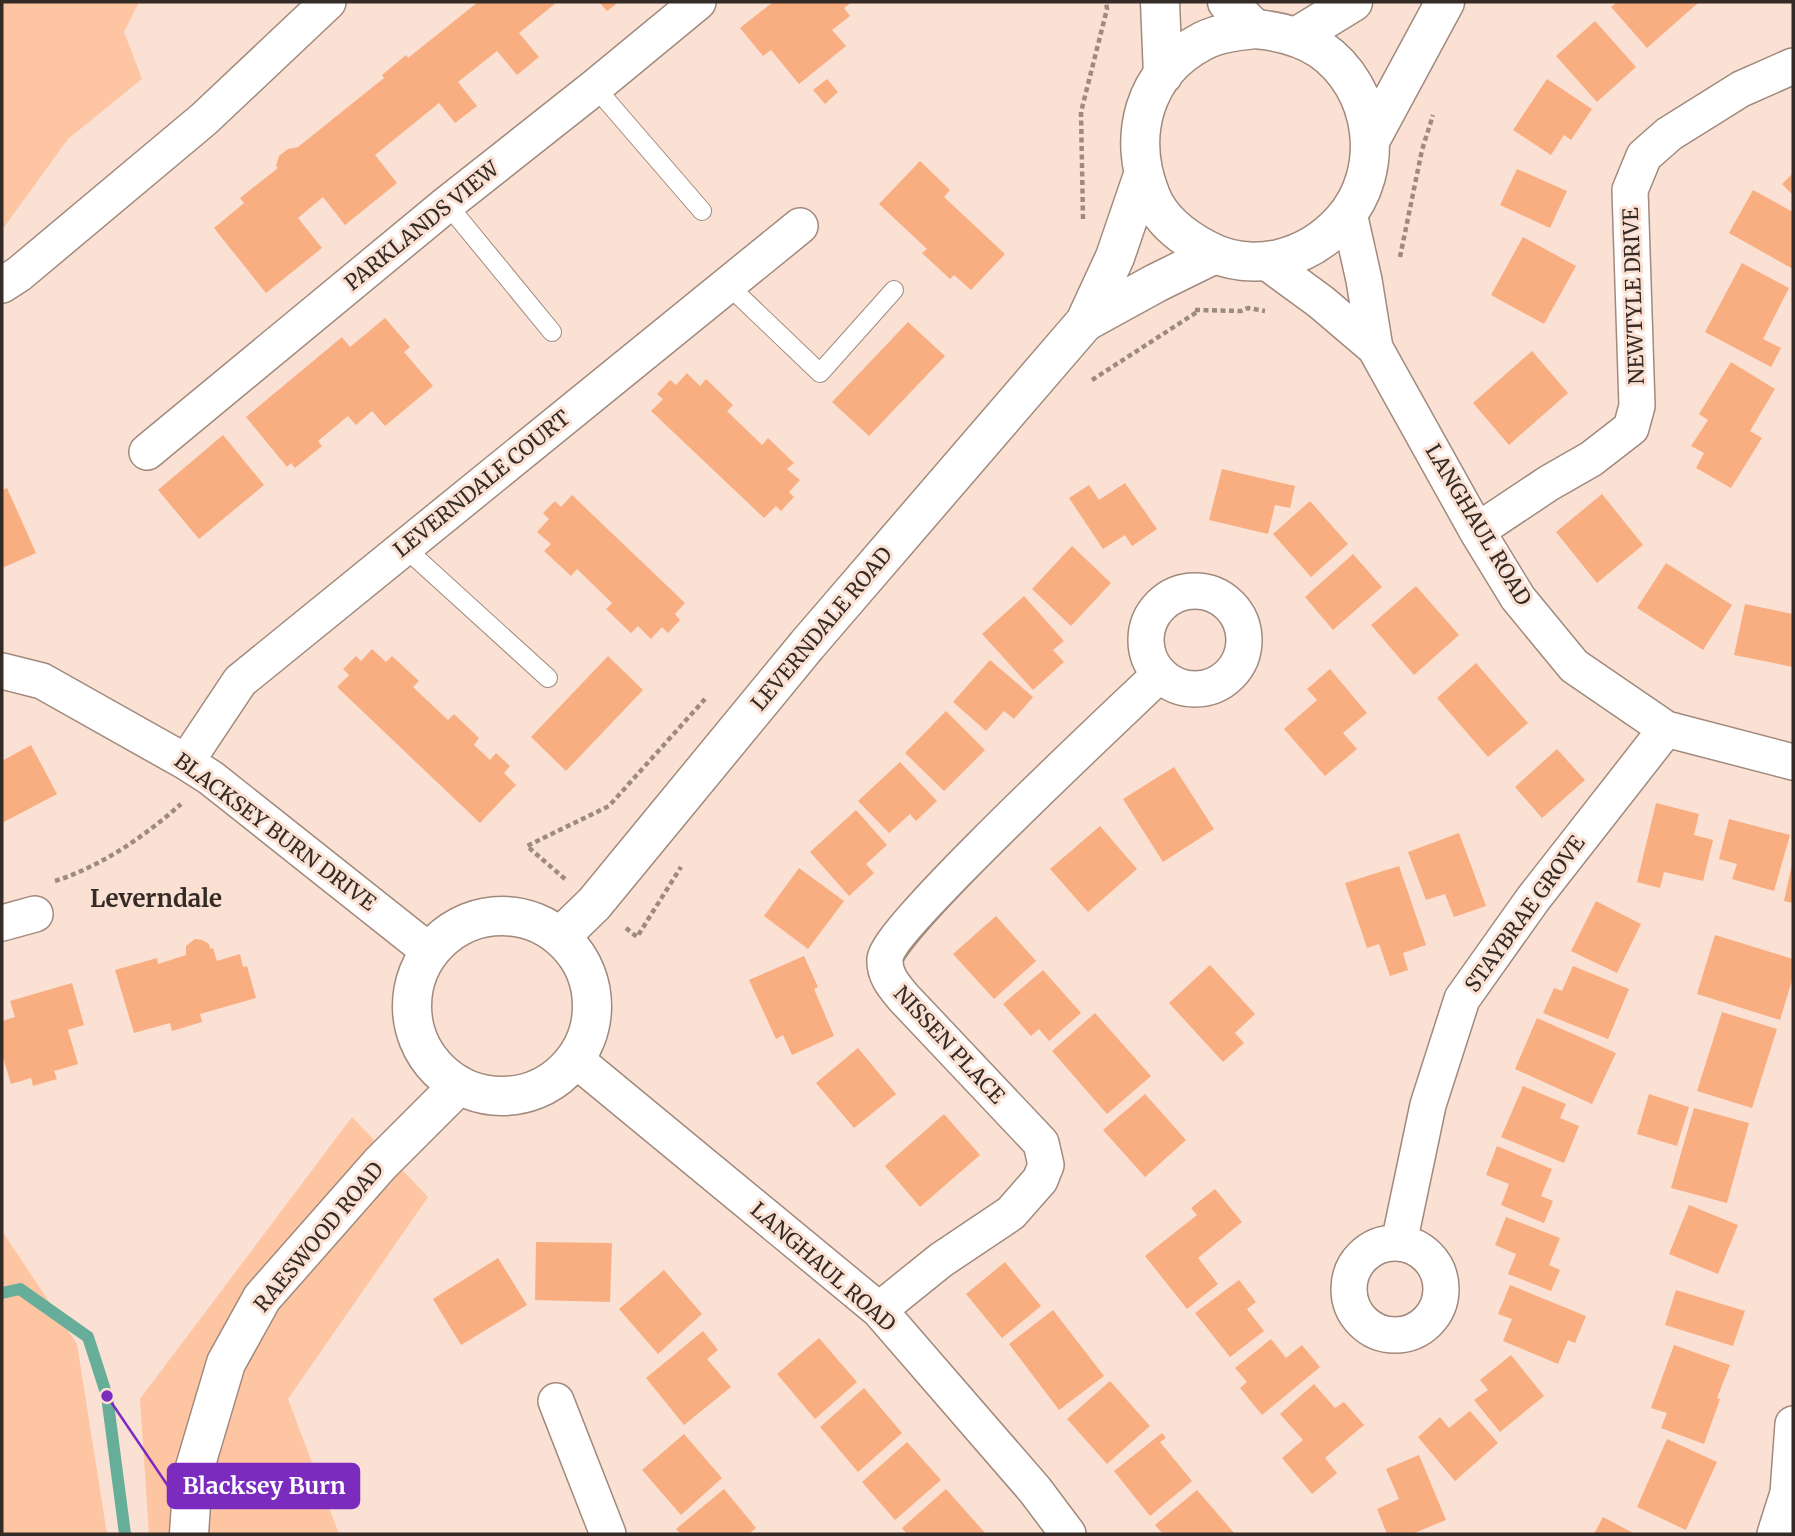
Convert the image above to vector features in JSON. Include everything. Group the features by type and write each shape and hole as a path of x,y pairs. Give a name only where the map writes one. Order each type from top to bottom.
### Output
{"street":[{"path":"2,285 19,274 204,119 328,2"},
{"name":"PARKLANDS VIEW","path":"147,452 447,204 698,2"},
{"path":"1160,2 1163,75"},
{"path":"1227,2 1255,29"},
{"path":"1296,37 1353,2"},
{"path":"1371,139 1445,2"},
{"path":"1255,29 1275,31 1296,37 1320,49 1340,66 1356,88 1366,113 1371,139 1369,165 1362,190 1349,213 1333,231 1312,247 1290,256 1265,261 1240,261 1215,254 1190,242 1169,224 1153,201 1143,174 1139,149 1142,122 1149,97 1163,75 1181,56 1203,41 1228,32 1255,29"},
{"name":"NEWTYLE DRIVE","path":"1477,531 1549,483 1591,459 1631,428 1637,406 1630,190 1644,156 1669,134 1741,89 1793,66"},
{"name":"LEVERNDALE ROAD","path":"560,937 594,904 816,635 1085,322 1115,257 1143,174"},
{"name":"LANGHAUL ROAD","path":"1349,213 1375,348 1477,531 1518,598 1574,666 1666,729 1793,762"},
{"name":"LEVERNDALE COURT","path":"199,770 240,681 800,226"},
{"name":"LEVERNDALE ROAD","path":"1085,322 1215,254"},
{"name":"LANGHAUL ROAD","path":"1265,261 1321,302 1375,348"},
{"name":"BLACKSEY BURN DRIVE","path":"2,671 42,681 199,770 429,951"},
{"name":"NISSEN PLACE","path":"878,1310 940,1261 1011,1213 1040,1180 1046,1165 1041,1143 888,978 885,958 892,942 960,868 1160,674"},
{"name":"STAYBRAE GROVE","path":"1399,1243 1428,1105 1462,999 1532,899 1666,729"},
{"path":"2,923 35,914"},
{"path":"493,915 532,920 560,937 587,971 593,1000 590,1030 576,1060 546,1086 516,1096 481,1095 459,1085 428,1058 412,1024 414,982 429,951 458,926 493,915"},
{"name":"LANGHAUL ROAD","path":"576,1060 878,1310 1035,1490 1068,1534"},
{"name":"RAESWOOD ROAD","path":"189,1534 193,1474 226,1363 262,1298 380,1164 459,1085"},
{"path":"556,1401 608,1534"},
{"path":"1775,1534 1788,1493 1793,1424"}],"lane":[{"path":"595,87 702,212"},
{"path":"447,204 552,332"},
{"path":"728,285 820,373 894,290"},
{"path":"404,547 548,678"}],"path":[{"path":"35,914 36,887 63,878 123,848 156,826 199,770"}],"shaded area":[{"path":"2,2 139,2 124,32 142,79 68,139 2,230"},
{"path":"352,1117 428,1197 288,1399 339,1534 149,1534 140,1399"},
{"path":"2,1231 77,1344 107,1534 2,1534"}],"building":[{"path":"478,2 557,2 519,33 539,57 517,75 497,51 458,82 477,106 455,123 439,103 375,155 397,183 345,225 323,197 298,218 322,248 266,293 214,228 244,203 240,198 278,168 276,166 279,156 288,149 298,147 384,78 382,75 406,55 408,58"},
{"path":"599,2 619,2 607,11"},
{"path":"773,2 852,2 844,8 850,16 832,30 846,46 799,84 771,50 763,56 740,28"},
{"path":"1617,2 1699,2 1647,48 1611,7"},
{"path":"1595,21 1636,67 1597,102 1556,56"},
{"path":"827,79 838,92 825,104 813,90"},
{"path":"1547,79 1592,109 1571,140 1564,135 1551,155 1513,130"},
{"path":"920,161 950,190 944,197 1005,254 971,290 954,275 950,279 922,253 927,249 879,204"},
{"path":"1517,169 1567,191 1550,228 1500,205"},
{"path":"1793,173 1793,195 1782,184"},
{"path":"1753,190 1793,212 1793,269 1729,233"},
{"path":"1523,237 1576,266 1544,324 1491,295"},
{"path":"1742,263 1789,288 1763,339 1781,348 1771,367 1705,332"},
{"path":"385,318 410,347 404,352 433,386 385,426 372,411 356,425 348,416 318,441 322,446 295,468 291,463 287,467 246,417 342,337 350,347"},
{"path":"908,322 945,356 869,436 832,402"},
{"path":"1532,351 1568,393 1509,445 1473,403"},
{"path":"1731,362 1775,389 1750,431 1762,438 1731,488 1696,468 1704,453 1691,446 1708,420 1699,414"},
{"path":"687,373 700,386 706,379 733,405 727,411 762,445 768,438 794,463 787,469 800,480 789,492 794,497 781,511 776,506 764,518 651,411 663,399 657,394 670,380 676,385"},
{"path":"223,435 264,485 199,539 158,490"},
{"path":"1222,469 1295,486 1290,508 1275,505 1268,534 1209,520"},
{"path":"1125,483 1157,529 1132,546 1125,535 1103,549 1069,498 1089,485 1099,500"},
{"path":"7,488 36,553 2,568 2,490"},
{"path":"1602,494 1643,545 1597,583 1556,532"},
{"path":"572,495 685,603 675,614 680,620 668,633 662,627 651,639 638,626 631,633 606,609 612,603 577,569 571,576 544,551 551,544 537,532 549,519 543,513 555,501 561,507"},
{"path":"1310,501 1348,544 1311,577 1273,534"},
{"path":"1072,546 1111,583 1071,626 1032,589"},
{"path":"1353,554 1382,587 1333,630 1305,597"},
{"path":"1666,563 1732,605 1703,650 1637,608"},
{"path":"1416,586 1459,635 1414,675 1371,625"},
{"path":"1024,596 1064,641 1053,650 1064,662 1033,690 982,634"},
{"path":"1745,604 1793,614 1793,667 1734,655"},
{"path":"372,649 386,662 392,656 419,681 413,687 448,720 454,714 479,738 474,745 490,760 496,753 510,766 504,773 516,785 480,823 337,687 349,675 343,669 356,656 361,661"},
{"path":"608,656 643,690 566,771 531,737"},
{"path":"990,660 1033,697 1014,719 1004,711 986,731 953,702"},
{"path":"1476,663 1528,723 1488,757 1437,698"},
{"path":"1330,669 1367,713 1343,733 1357,749 1325,776 1284,729 1317,700 1307,689"},
{"path":"946,711 985,750 944,791 905,753"},
{"path":"31,745 57,794 2,823 2,761"},
{"path":"1557,749 1585,780 1542,818 1515,787"},
{"path":"900,762 937,801 916,821 910,814 889,833 858,801"},
{"path":"1174,767 1214,829 1163,862 1123,799"},
{"path":"1656,803 1699,814 1694,835 1713,840 1703,881 1664,872 1660,888 1637,882"},
{"path":"856,810 887,845 866,864 874,873 849,896 810,852"},
{"path":"1729,819 1790,835 1774,891 1732,879 1737,864 1719,859"},
{"path":"1100,826 1137,869 1088,912 1050,869"},
{"path":"1459,833 1486,906 1454,917 1445,894 1426,900 1408,852"},
{"path":"1793,864 1793,903 1784,901"},
{"path":"1399,866 1426,945 1403,953 1408,970 1390,976 1379,944 1367,948 1345,883"},
{"path":"799,868 844,901 808,949 764,916"},
{"path":"1596,901 1641,924 1617,973 1571,951"},
{"path":"996,916 1036,961 994,999 953,954"},
{"path":"1715,935 1793,959 1793,977 1780,1020 1697,994"},
{"path":"195,939 209,944 210,949 213,948 217,961 240,954 243,967 247,966 256,998 200,1014 202,1022 172,1031 170,1023 134,1033 115,970 157,958 158,964 186,955 186,946"},
{"path":"804,956 818,987 814,989 834,1036 792,1055 783,1035 776,1039 749,980"},
{"path":"1210,965 1255,1014 1235,1033 1244,1043 1223,1062 1169,1003"},
{"path":"1573,966 1629,989 1608,1039 1543,1013 1554,988 1562,991"},
{"path":"1043,970 1081,1013 1049,1041 1039,1029 1031,1036 1003,1004"},
{"path":"72,983 84,1025 68,1030 78,1064 54,1071 57,1079 33,1086 31,1078 11,1084 2,1054 2,1021 15,1017 10,1001"},
{"path":"1722,1012 1777,1029 1752,1108 1697,1091"},
{"path":"1095,1013 1151,1076 1107,1114 1052,1051"},
{"path":"1537,1018 1616,1053 1592,1104 1515,1069"},
{"path":"858,1048 896,1094 854,1128 816,1083"},
{"path":"1523,1086 1566,1104 1560,1118 1579,1126 1564,1163 1501,1137"},
{"path":"1145,1094 1186,1140 1145,1177 1103,1130"},
{"path":"1649,1094 1689,1107 1677,1146 1637,1134"},
{"path":"1694,1108 1749,1123 1727,1203 1671,1188"},
{"path":"944,1114 980,1155 920,1207 885,1166"},
{"path":"1497,1146 1552,1169 1541,1196 1553,1201 1544,1223 1501,1205 1509,1184 1486,1175"},
{"path":"1215,1189 1242,1222 1198,1258 1218,1284 1187,1309 1145,1256 1197,1215 1191,1208"},
{"path":"1689,1205 1738,1225 1718,1274 1669,1254"},
{"path":"1506,1217 1560,1238 1549,1265 1560,1270 1551,1291 1508,1274 1516,1254 1495,1245"},
{"path":"536,1242 612,1243 610,1302 535,1300"},
{"path":"498,1258 527,1305 461,1345 433,1299"},
{"path":"1005,1262 1041,1306 1002,1338 966,1294"},
{"path":"664,1270 702,1314 658,1354 619,1309"},
{"path":"1239,1280 1256,1302 1247,1309 1264,1331 1230,1357 1195,1313"},
{"path":"1510,1285 1586,1316 1575,1343 1568,1340 1558,1364 1503,1341 1512,1319 1498,1314"},
{"path":"1676,1290 1745,1311 1733,1346 1665,1325"},
{"path":"1053,1310 1104,1376 1059,1410 1009,1344"},
{"path":"703,1331 718,1350 707,1359 731,1387 684,1425 646,1378"},
{"path":"819,1338 857,1382 815,1419 777,1374"},
{"path":"1271,1339 1286,1358 1302,1345 1320,1367 1262,1415 1240,1388 1247,1382 1235,1368"},
{"path":"1674,1345 1730,1365 1704,1444 1661,1428 1667,1413 1651,1408"},
{"path":"1511,1355 1544,1396 1500,1432 1474,1400 1488,1390 1480,1380"},
{"path":"1110,1381 1150,1426 1107,1464 1067,1419"},
{"path":"1314,1384 1335,1408 1344,1402 1364,1425 1325,1458 1337,1473 1312,1494 1282,1458 1303,1440 1280,1414"},
{"path":"864,1388 902,1433 858,1472 820,1427"},
{"path":"1470,1411 1498,1443 1455,1481 1418,1437 1440,1417 1449,1428"},
{"path":"1162,1433 1166,1438 1160,1442 1192,1481 1150,1516 1114,1471"},
{"path":"684,1434 722,1478 681,1515 642,1470"},
{"path":"1667,1439 1717,1462 1686,1530 1637,1507"},
{"path":"907,1442 941,1480 895,1520 862,1482"},
{"path":"1419,1455 1446,1520 1412,1534 1387,1534 1377,1509 1399,1499 1386,1469"},
{"path":"724,1489 756,1528 749,1534 681,1534 676,1529"},
{"path":"946,1489 986,1534 907,1534 902,1528"},
{"path":"1197,1490 1235,1534 1163,1534 1155,1525"},
{"path":"1603,1517 1635,1534 1594,1534"}],"waterway":[{"path":"2,1293 20,1289 88,1337 107,1396 125,1534"}],"place":[{"name":"Blacksey Burn","path":"107,1396"}],"district":[{"name":"Leverndale","path":"156,899"}]}
